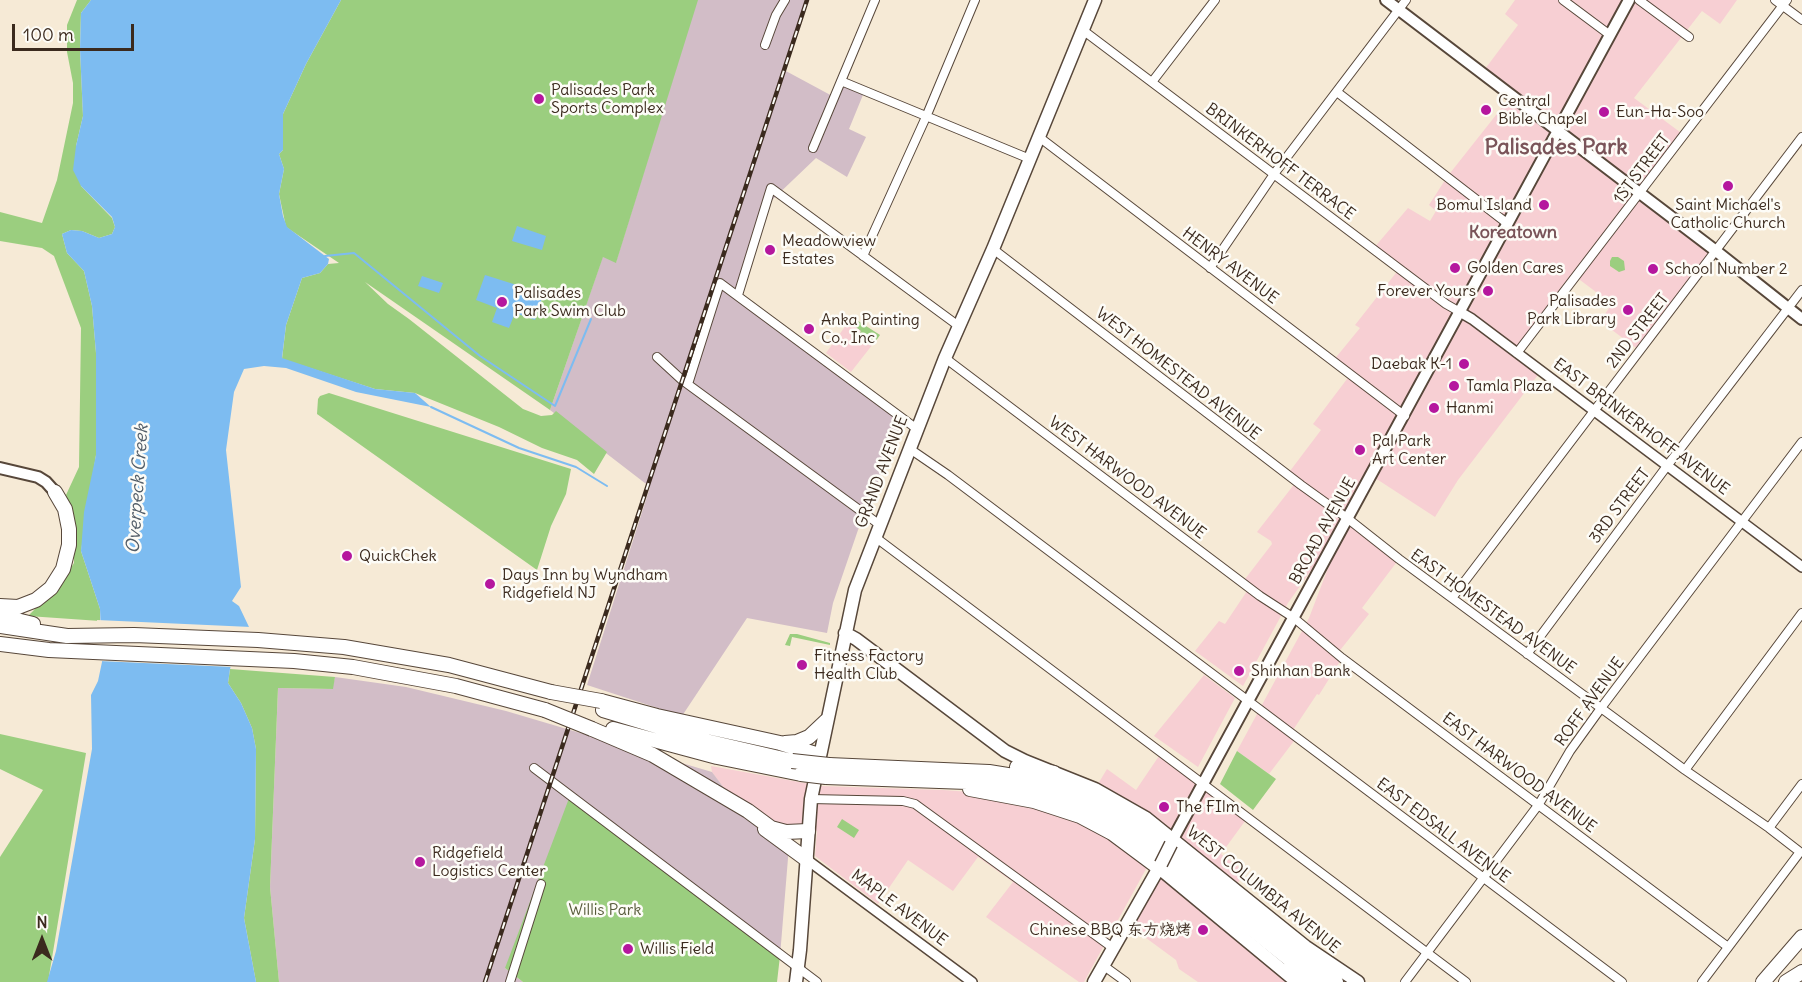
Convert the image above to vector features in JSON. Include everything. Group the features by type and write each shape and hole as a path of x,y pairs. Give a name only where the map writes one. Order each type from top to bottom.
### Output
{"highway":[{"path":"0,606 18,607 36,600 51,588 63,568 69,546 69,529 64,509 55,492"},
{"path":"0,616 68,631"},
{"path":"0,626 33,632 68,631 315,644 397,655 478,671 600,705 780,743 793,743 805,739 816,732 826,721"},
{"path":"0,644 67,651 324,664 403,675 485,693 593,726 801,774 825,765 981,771 1020,776 1061,787 1102,805 1152,837 1301,957 1336,982"},
{"path":"600,705 678,733 792,760 1008,795 1058,807 1090,820 1160,866"},
{"path":"593,726 644,751 726,798 774,829 786,832 808,831"},
{"path":"780,743 825,765"},
{"path":"902,767 988,763 1054,773"},
{"path":"911,779 967,780 1010,785 1053,795 1093,812 1143,842 1318,982"},
{"path":"726,798 806,859"},
{"path":"1763,982 1802,938"},
{"path":"1286,971 1298,982"},
{"path":"1786,982 1802,972"}],"main road":[{"name":"GRAND AVENUE","path":"796,982 811,799 825,765 826,721 855,590 945,358 993,249 1095,0"},
{"path":"1386,0 1716,251 1802,320"},
{"name":"BROAD AVENUE","path":"1094,982 1160,866 1629,0"},
{"path":"0,468 38,477 55,492"},
{"name":"WEST COLUMBIA AVENUE","path":"845,633 1005,751 1091,787 1146,818 1172,842 1306,947 1359,982"},
{"path":"1160,866 1286,971"}],"street":[{"path":"765,45 776,15 785,0"},
{"path":"813,148 875,0"},
{"path":"863,256 926,117 975,0"},
{"path":"1152,82 1215,0"},
{"path":"1210,268 1274,174 1406,0"},
{"path":"1563,0 1610,35"},
{"path":"1639,0 1689,37"},
{"path":"1775,0 1785,3 1802,20"},
{"name":"1ST STREET","path":"1517,353 1785,3"},
{"name":"BRINKERHOFF TERRACE","path":"1083,31 1446,304 1460,312"},
{"path":"841,81 1030,159"},
{"path":"1337,92 1508,224"},
{"name":"HENRY AVENUE","path":"1039,136 1405,416"},
{"name":"2ND STREET","path":"1452,598 1802,136"},
{"path":"738,295 771,188 960,327"},
{"name":"WEST HOMESTEAD AVENUE","path":"993,249 1347,518"},
{"path":"688,384 720,282 917,429"},
{"name":"3RD STREET","path":"1527,654 1802,290"},
{"name":"EAST BRINKERHOFF AVENUE","path":"1460,312 1802,567"},
{"path":"657,357 688,384 880,525"},
{"name":"WEST HARWOOD AVENUE","path":"945,358 1250,588 1294,618"},
{"name":"ROFF AVENUE","path":"1405,982 1539,804 1570,751 1601,708 1802,442"},
{"name":"EAST EDSALL AVENUE","path":"910,449 948,475 1622,982"},
{"name":"EAST HOMESTEAD AVENUE","path":"1347,518 1527,654 1800,852 1728,947"},
{"path":"875,537 1466,982"},
{"path":"1685,770 1802,613"},
{"name":"EAST HARWOOD AVENUE","path":"1294,618 1337,654 1728,947"},
{"path":"534,768 817,982"},
{"path":"1769,828 1802,784"},
{"path":"811,799 903,801 917,806 1113,948"},
{"name":"MAPLE AVENUE","path":"806,859 972,982"},
{"path":"510,982 541,884"},
{"path":"1702,982 1728,947"},
{"path":"1104,966 1126,982"}],"shaded area":[{"path":"697,0 807,0 784,70 836,98 844,81 865,90 849,129 866,137 847,177 816,158 771,201 741,298 903,422 858,530 833,603 827,633 747,618 682,716 587,685 650,487 550,410 603,256 616,262"},
{"path":"1515,0 1737,0 1720,24 1702,11 1634,98 1684,135 1640,193 1716,251 1640,351 1600,321 1612,304 1576,277 1517,353 1541,371 1458,480 1435,517 1372,476 1347,518 1399,559 1362,608 1369,614 1337,654 1342,658 1291,733 1297,737 1269,774 1237,751 1309,618 1346,521 1288,603 1243,686 1195,651 1219,621 1225,624 1249,588 1242,583 1272,544 1257,532 1296,482 1287,475 1321,430 1313,424 1350,375 1333,361 1360,328 1355,325 1399,269 1373,249 1408,208 1430,221 1436,211 1429,205 1447,177 1511,96 1482,73 1518,25 1505,14"},
{"path":"852,317 880,335 851,372 826,353"},
{"path":"1204,675 1235,698 1198,767 1154,736"},
{"path":"335,677 406,687 506,711 712,772 730,796 789,846 780,956 505,968 523,982 279,982 270,887 278,688 332,689"},
{"path":"1161,753 1248,817 1221,854 1245,872 1234,889 1095,789 1107,769 1136,790"},
{"path":"711,766 821,786 970,792 1008,800 1087,824 1146,863 1146,869 1084,982 1079,982 986,917 1013,882 978,857 953,891 908,860 878,904 815,856 817,831 779,828 730,796 712,772"},
{"path":"1159,868 1296,982 1198,982 1179,969 1176,960 1127,924"}],"green space":[{"path":"77,0 91,0 81,13 83,116 76,146 81,186 112,218 115,227 112,234 99,238 82,231 71,230 62,234 67,253 84,271 92,306 96,353 96,455 81,551 100,609 100,621 28,616 61,583 74,563 74,516 66,495 79,467 81,328 54,256 42,248 0,241 0,212 42,223 57,180 73,103 73,83 67,52 67,25"},
{"path":"341,0 698,0 616,263 603,257 550,410 365,282 388,304 523,409 541,416 552,415 556,411 607,452 594,474 577,460 542,448 499,427 415,393 375,389 282,359 286,325 302,278 320,273 328,264 339,263 286,227 279,194 284,169 279,154 283,150 283,114 306,64"},
{"path":"1612,257 1618,257 1624,261 1625,270 1619,272 1610,266"},
{"path":"852,317 880,335 873,345 861,335 862,332 851,344 861,331 849,322"},
{"path":"329,393 571,469 566,494 551,526 537,570 317,414 318,399"},
{"path":"790,634 830,643 830,645 792,637 790,646 785,645"},
{"path":"230,669 335,677 333,689 278,688 270,887 279,982 256,982 244,918 255,839 256,749 252,728 241,703 228,683"},
{"path":"0,734 86,753 48,982 0,982 0,857 43,790 0,769"},
{"path":"1237,751 1276,779 1253,810 1220,784"},
{"name":"Willis Park","path":"571,793 780,956 777,982 523,982 505,968"},
{"path":"842,819 859,830 854,838 837,827"}],"water":[{"name":"Overpeck Creek","path":"91,0 341,0 306,64 283,114 283,150 279,154 284,169 279,194 283,216 287,227 329,259 328,264 320,273 302,278 286,325 282,358 375,389 415,393 431,407 356,392 286,368 264,366 244,369 234,392 226,450 241,587 232,601 239,606 249,627 241,631 228,683 241,703 252,728 256,749 255,839 244,918 256,982 47,982 56,951 92,749 91,695 98,681 102,662 100,609 81,551 84,512 96,455 96,353 92,306 84,271 67,253 62,234 71,230 82,231 99,238 112,234 115,227 112,217 81,186 73,170 83,116 81,13"},
{"path":"517,226 546,236 542,250 512,241"},
{"path":"485,275 542,293 535,320 515,313 509,328 492,322 497,308 476,300"},
{"path":"422,276 443,283 439,293 418,286"}],"pier":[{"path":"97,620 251,627 243,633 233,667 99,661"}],"waterway":[{"path":"325,256 354,253 480,356 555,406 591,319"},
{"path":"431,407 519,448 576,467 607,486"}],"railway":[{"path":"485,982 807,0"}],"place":[{"name":"Palisades Park Sports Complex","path":"539,99"},
{"name":"Central Bible Chapel","path":"1486,110"},
{"name":"Eun-Ha-Soo","path":"1604,112"},
{"name":"Saint Michael's Catholic Church","path":"1728,186"},
{"name":"Bomul Island","path":"1544,205"},
{"name":"Meadowview Estates","path":"770,250"},
{"name":"Golden Cares","path":"1455,268"},
{"name":"School Number 2","path":"1653,269"},
{"name":"Forever Yours","path":"1488,291"},
{"name":"Palisades Park Swim Club","path":"502,302"},
{"name":"Palisades Park Library","path":"1628,310"},
{"name":"Anka Painting Co., Inc","path":"809,329"},
{"name":"Daebak K-1","path":"1464,364"},
{"name":"Tamla Plaza","path":"1454,386"},
{"name":"Hanmi","path":"1434,408"},
{"name":"Pal Park Art Center","path":"1360,450"},
{"name":"QuickChek","path":"347,556"},
{"name":"Days Inn by Wyndham Ridgefield NJ","path":"490,584"},
{"name":"Fitness Factory Health Club","path":"802,665"},
{"name":"Shinhan Bank","path":"1239,671"},
{"name":"The FIlm","path":"1164,807"},
{"name":"Ridgefield Logistics Center","path":"420,862"},
{"name":"Chinese BBQ 东方烧烤","path":"1203,930"},
{"name":"Willis Field","path":"628,949"}],"district":[{"name":"Palisades Park","path":"1556,148"},
{"name":"Koreatown","path":"1513,233"}]}
